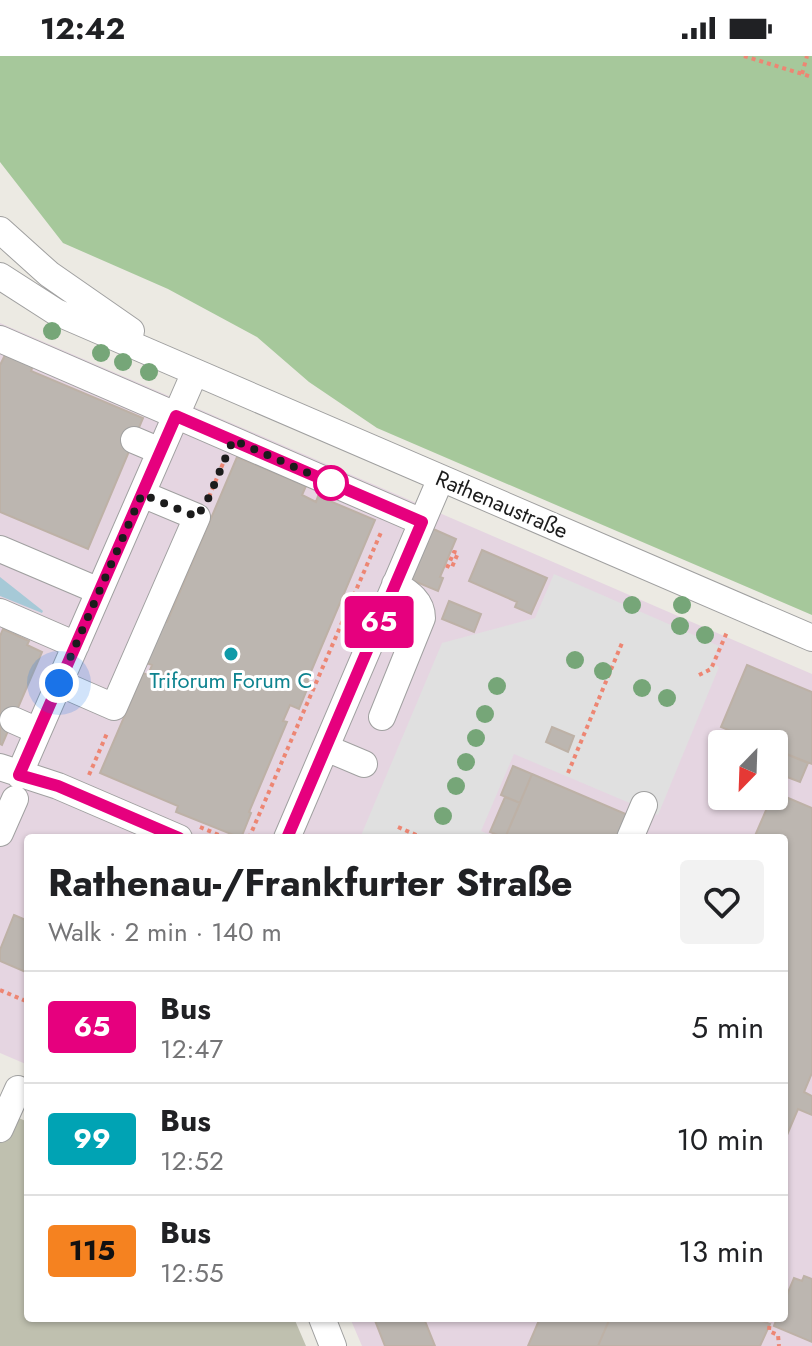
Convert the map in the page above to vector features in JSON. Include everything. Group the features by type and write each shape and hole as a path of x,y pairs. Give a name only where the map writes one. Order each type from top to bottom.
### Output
{"street":[{"name":"Rathenaustraße","path":"0,230 49,274 101,312 193,371"},
{"name":"Rathenaustraße","path":"0,276 56,312 812,638"},
{"path":"0,339 422,522"},
{"path":"0,833 11,780 38,731 193,371"},
{"path":"134,440 160,451"},
{"path":"289,834 441,478"},
{"path":"59,683 114,707 197,517 142,494"},
{"path":"0,549 99,591"},
{"path":"376,715 413,646 422,618 422,610 416,600 391,595"},
{"path":"0,612 76,645"},
{"path":"13,720 38,731"},
{"path":"326,748 364,764"},
{"path":"11,780 58,786 170,834"},
{"path":"632,834 644,805"},
{"path":"0,1129 15,1088"},
{"path":"324,1322 333,1346"}],"path":[{"path":"744,56 812,77"},
{"path":"802,74 807,56"},
{"path":"197,517 233,440"},
{"path":"251,834 391,509"},
{"path":"699,675 711,669 727,632"},
{"path":"568,773 622,643"},
{"path":"87,778 109,730 114,707"},
{"path":"398,827 414,834"},
{"path":"0,990 24,1000"},
{"path":"770,1322 769,1331 778,1335 779,1346"}],"shaded area":[{"path":"0,323 812,674 812,1346 362,1346 352,1322 788,1322 788,834 24,834 24,1063 0,1053"},
{"path":"554,574 719,646 711,664 719,667 658,815 514,754 481,831 488,834 362,834 442,643 535,618"},
{"path":"0,1110 24,1120 24,1322 296,1322 306,1346 0,1346"}],"green space":[{"path":"0,56 812,56 812,615 377,428 309,382 257,337 168,289 63,243 0,162"}],"water":[{"path":"0,577 43,611 42,613 0,596"}],"building":[{"path":"5,355 33,366 31,371 143,418 88,549 0,512 0,365"},
{"name":"Triforum Forum C","path":"237,457 306,486 302,495 316,502 318,496 375,520 307,681 310,682 299,709 290,705 283,721 287,722 243,834 231,834 176,812 178,806 100,773 143,673 148,675 152,665 141,661 167,622"},
{"path":"431,528 456,539 440,577 443,578 438,591 409,579"},
{"path":"482,550 547,578 531,614 515,607 517,602 469,581"},
{"path":"449,601 481,614 474,632 442,619"},
{"path":"3,629 29,641 27,645 42,652 2,745 0,636"},
{"path":"747,665 812,692 812,764 788,755 788,730 728,730 721,727"},
{"path":"552,727 574,736 568,752 546,742"},
{"path":"788,755 808,763 800,782 788,777"},
{"path":"513,766 532,774 520,803 501,795"},
{"path":"532,774 628,815 621,834 507,834"},
{"path":"505,797 520,803 507,834 490,832"},
{"path":"788,798 812,808 812,1073 804,1092 812,1096 812,1115 798,1109 788,1133 788,834 756,834 766,810 788,810"},
{"path":"14,915 24,919 24,971 0,961 0,950"},
{"path":"804,1276 812,1279 812,1342 774,1326 776,1322 788,1322 788,1292 794,1278 802,1281"},
{"path":"376,1322 425,1322 435,1346 385,1346"},
{"path":"538,1322 608,1322 598,1346 528,1346"},
{"path":"608,1322 770,1324 760,1346 598,1346"}],"bus line":[{"name":"65","path":"170,834 58,786 19,775 176,416 422,522 289,834"}],"place":[{"name":"Triforum Forum C","path":"231,654"}],"route":[{"path":"59,683 142,494 197,517 233,440 338,486 331,483"}]}
